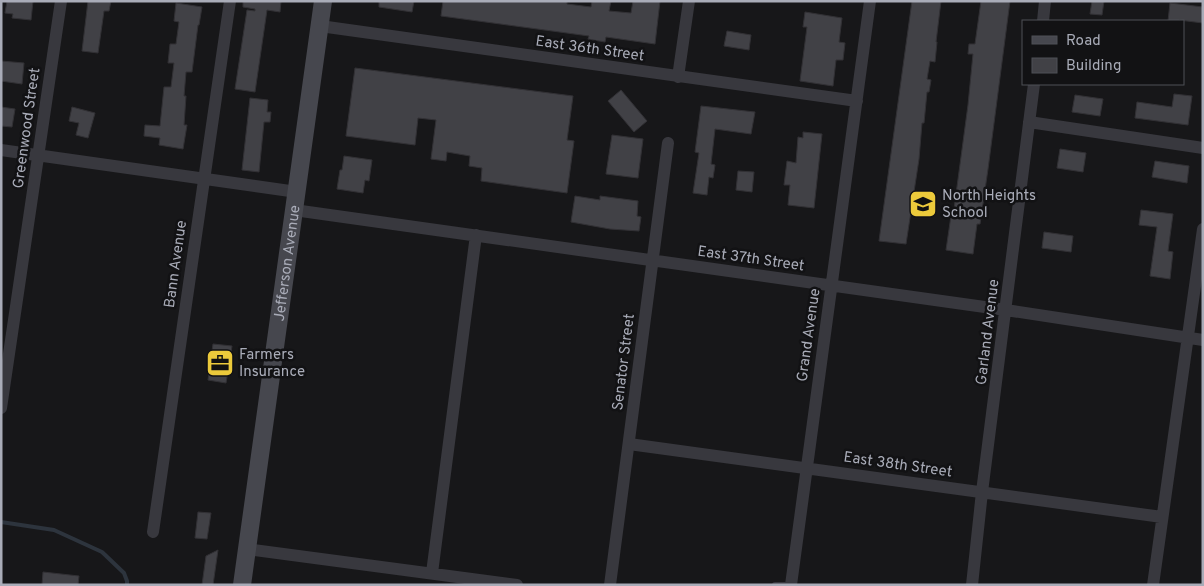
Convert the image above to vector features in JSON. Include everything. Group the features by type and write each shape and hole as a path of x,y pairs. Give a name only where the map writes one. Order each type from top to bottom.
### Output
{"main road":[{"name":"Jefferson Avenue","path":"242,585 323,1"}],"street":[{"name":"Greenwood Street","path":"1,408 61,1"},
{"name":"Bann Avenue","path":"153,532 230,1"},
{"path":"678,77 689,1"},
{"name":"Grand Avenue","path":"791,585 870,1"},
{"path":"1042,20 1045,1"},
{"name":"East 36th Street","path":"320,26 857,101"},
{"name":"Garland Avenue","path":"972,585 1034,85"},
{"path":"1029,122 1203,148"},
{"name":"Senator Street","path":"610,585 668,142"},
{"path":"1,150 297,192"},
{"name":"East 37th Street","path":"294,210 1006,310 1203,340"},
{"path":"1153,585 1203,229"},
{"path":"432,573 476,235"},
{"name":"East 38th Street","path":"629,444 1162,517"},
{"path":"247,549 516,585"}],"lane":[{"path":"775,585 786,585"}],"building":[{"path":"7,1 33,1 31,20 12,18 13,14 5,13"},
{"path":"88,1 111,1 109,11 104,11 98,53 82,51"},
{"path":"243,1 281,1 280,12 267,10 255,92 235,89 247,10 255,11 255,9 243,7"},
{"path":"379,1 414,1 412,12 379,7"},
{"path":"443,1 567,1 567,4 591,7 592,1 611,1 609,11 631,13 633,1 660,1 655,44 606,37 605,42 588,39 589,36 441,16"},
{"path":"912,1 941,1 935,62 930,61 927,79 931,80 929,92 927,92 924,123 922,123 919,159 906,244 879,241"},
{"path":"981,1 1010,1 980,224 977,224 973,254 946,250 952,209 954,209 968,105 973,54 968,54 969,44 975,44"},
{"path":"1092,1 1104,1 1102,15 1090,14"},
{"path":"176,3 202,7 192,72 186,72 184,125 187,125 183,149 159,145 160,138 144,136 145,125 160,126 164,87 171,87 174,63 168,63 170,44 176,44 179,22 174,21"},
{"path":"1170,3 1203,7 1203,23 1168,20"},
{"path":"805,12 842,18 839,42 845,43 843,60 836,60 833,86 800,81 807,27 803,27"},
{"path":"727,31 751,35 749,50 724,46"},
{"path":"1,61 24,63 22,84 1,81"},
{"path":"355,68 573,96 567,140 574,141 567,193 481,181 482,168 469,166 470,156 447,152 446,161 431,159 436,120 418,118 415,145 346,136"},
{"path":"621,90 647,121 634,132 608,101"},
{"path":"1174,94 1192,96 1188,125 1135,118 1137,102 1172,107"},
{"path":"1075,95 1103,99 1100,116 1072,112"},
{"path":"250,98 268,100 267,112 271,112 270,122 264,122 259,172 242,170"},
{"path":"701,106 755,112 751,134 715,129 711,164 715,165 713,178 709,177 707,195 693,193 699,153 695,152"},
{"path":"1,107 15,109 12,127 1,126"},
{"path":"72,107 95,113 88,138 76,135 79,123 69,121"},
{"path":"803,132 822,134 814,208 788,205 790,185 784,185 787,161 796,163 798,137 803,138"},
{"path":"612,135 643,139 638,178 606,174"},
{"path":"1060,149 1086,153 1083,172 1057,168"},
{"path":"344,156 372,160 369,181 365,180 363,193 337,189"},
{"path":"1155,161 1189,166 1187,183 1152,177"},
{"path":"738,171 754,172 752,192 736,190"},
{"path":"575,196 600,200 600,196 638,201 637,216 641,217 639,231 610,229 571,222"},
{"path":"1141,210 1173,214 1168,251 1173,252 1170,279 1150,276 1157,227 1139,225"},
{"path":"1044,232 1073,236 1071,252 1042,248"},
{"name":"Farmers Insurance","path":"213,344 232,346 226,383 208,380"},
{"path":"198,512 211,513 207,539 195,538"},
{"path":"218,550 213,585 202,585 206,556"},
{"path":"43,572 79,576 78,585 42,585"}],"waterway":[{"path":"1,522 54,530 102,552 124,573 127,585"}],"place":[{"name":"North Heights School","path":"923,204"},
{"name":"Farmers Insurance","path":"220,363"}]}
